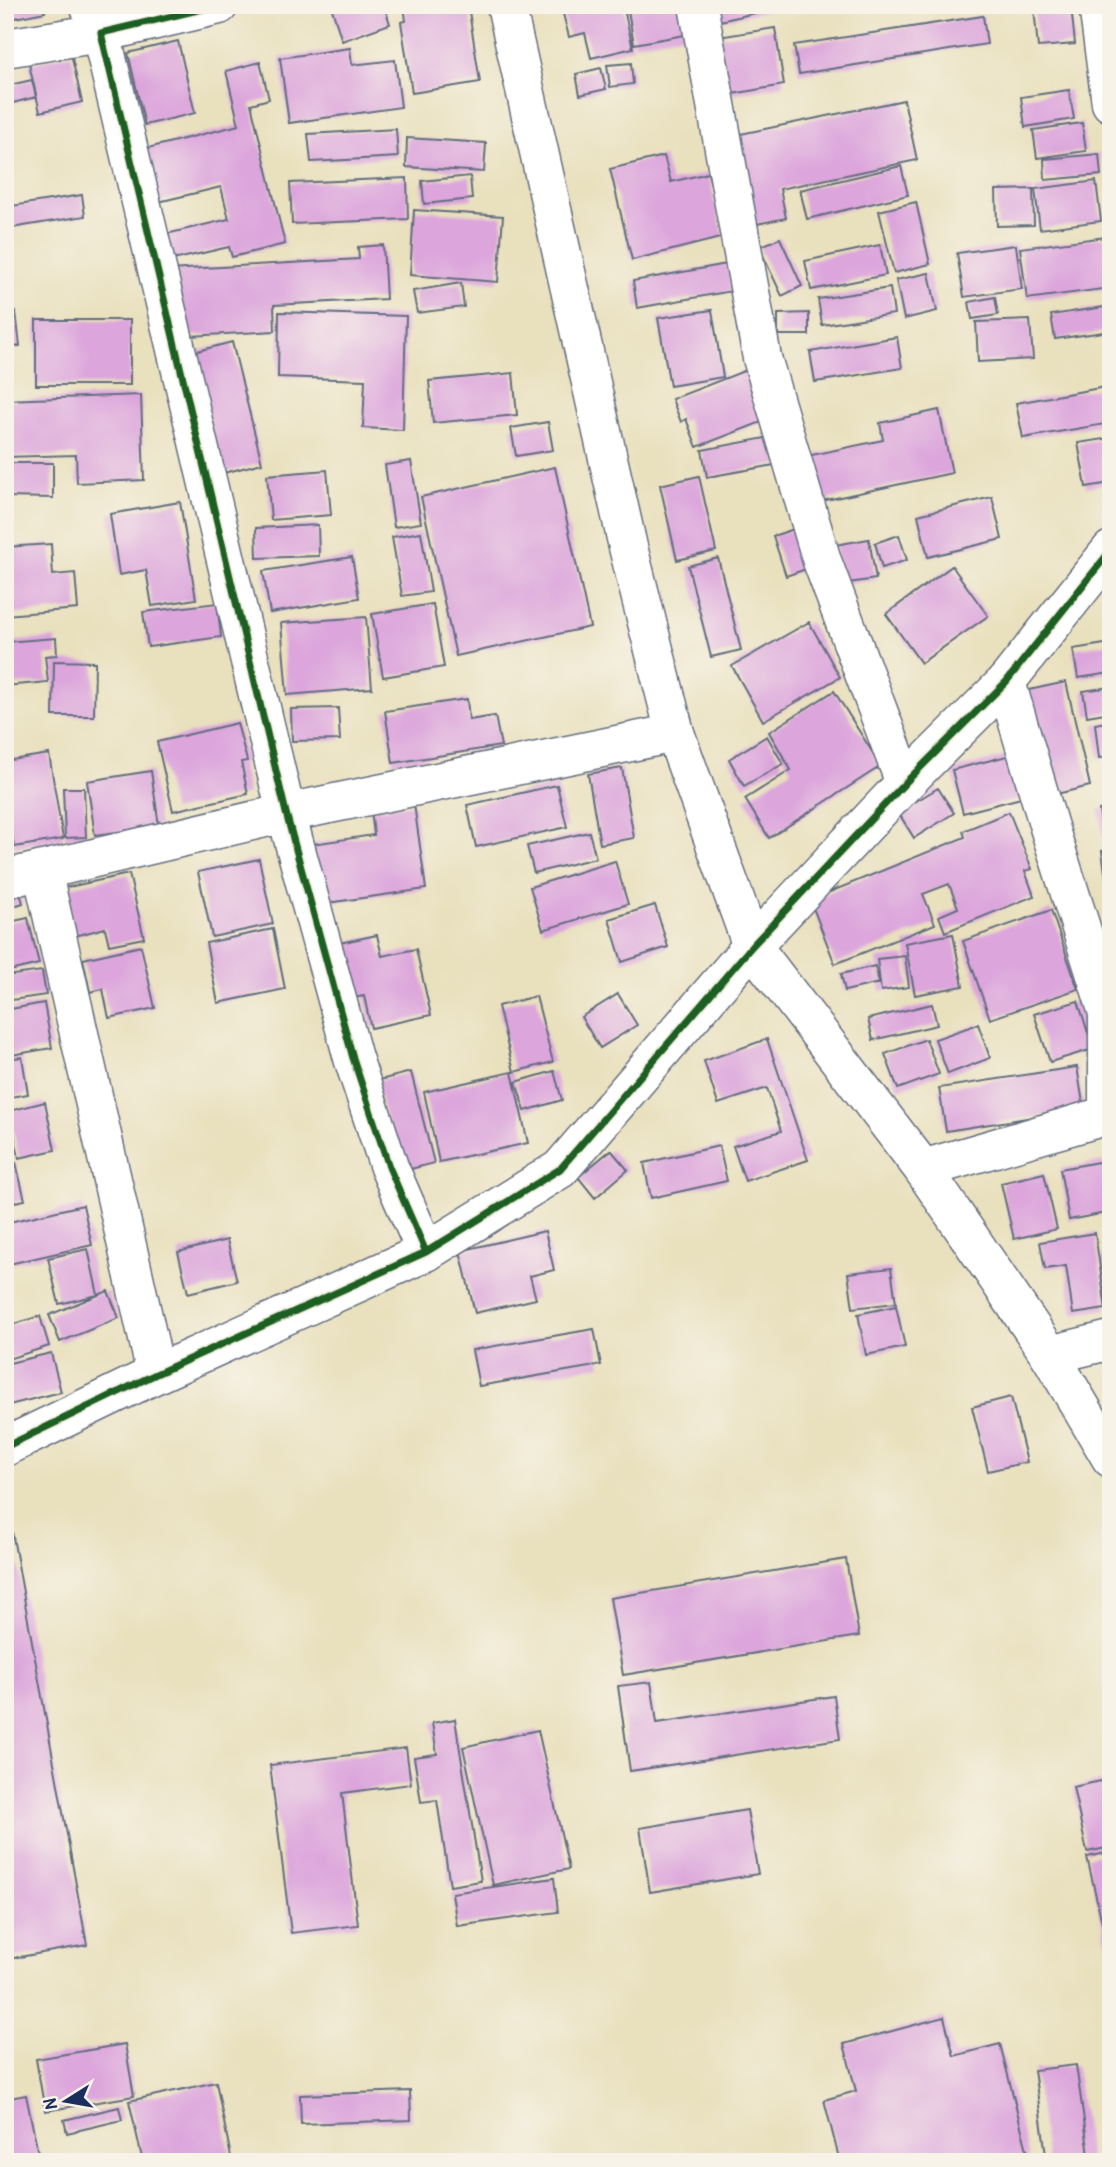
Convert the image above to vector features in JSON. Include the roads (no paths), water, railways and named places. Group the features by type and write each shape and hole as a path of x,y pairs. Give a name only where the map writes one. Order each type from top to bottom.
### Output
{"street":[{"path":"5,48 95,19 219,5"},
{"path":"506,5 628,547 675,733 752,946 923,1169 1050,1355 1111,1458"},
{"path":"698,5 762,358 822,561 905,783"},
{"path":"1098,5 1111,103"},
{"path":"95,19 286,813 353,1058 390,1167 426,1252"},
{"path":"5,1446 156,1374 426,1252 560,1169 752,946 905,783 1006,682 1111,550"},
{"path":"923,1169 1108,1115 1108,1013 1006,682"},
{"path":"5,879 286,813 675,733"},
{"path":"43,870 156,1374"},
{"path":"1050,1355 1111,1340"}]}
